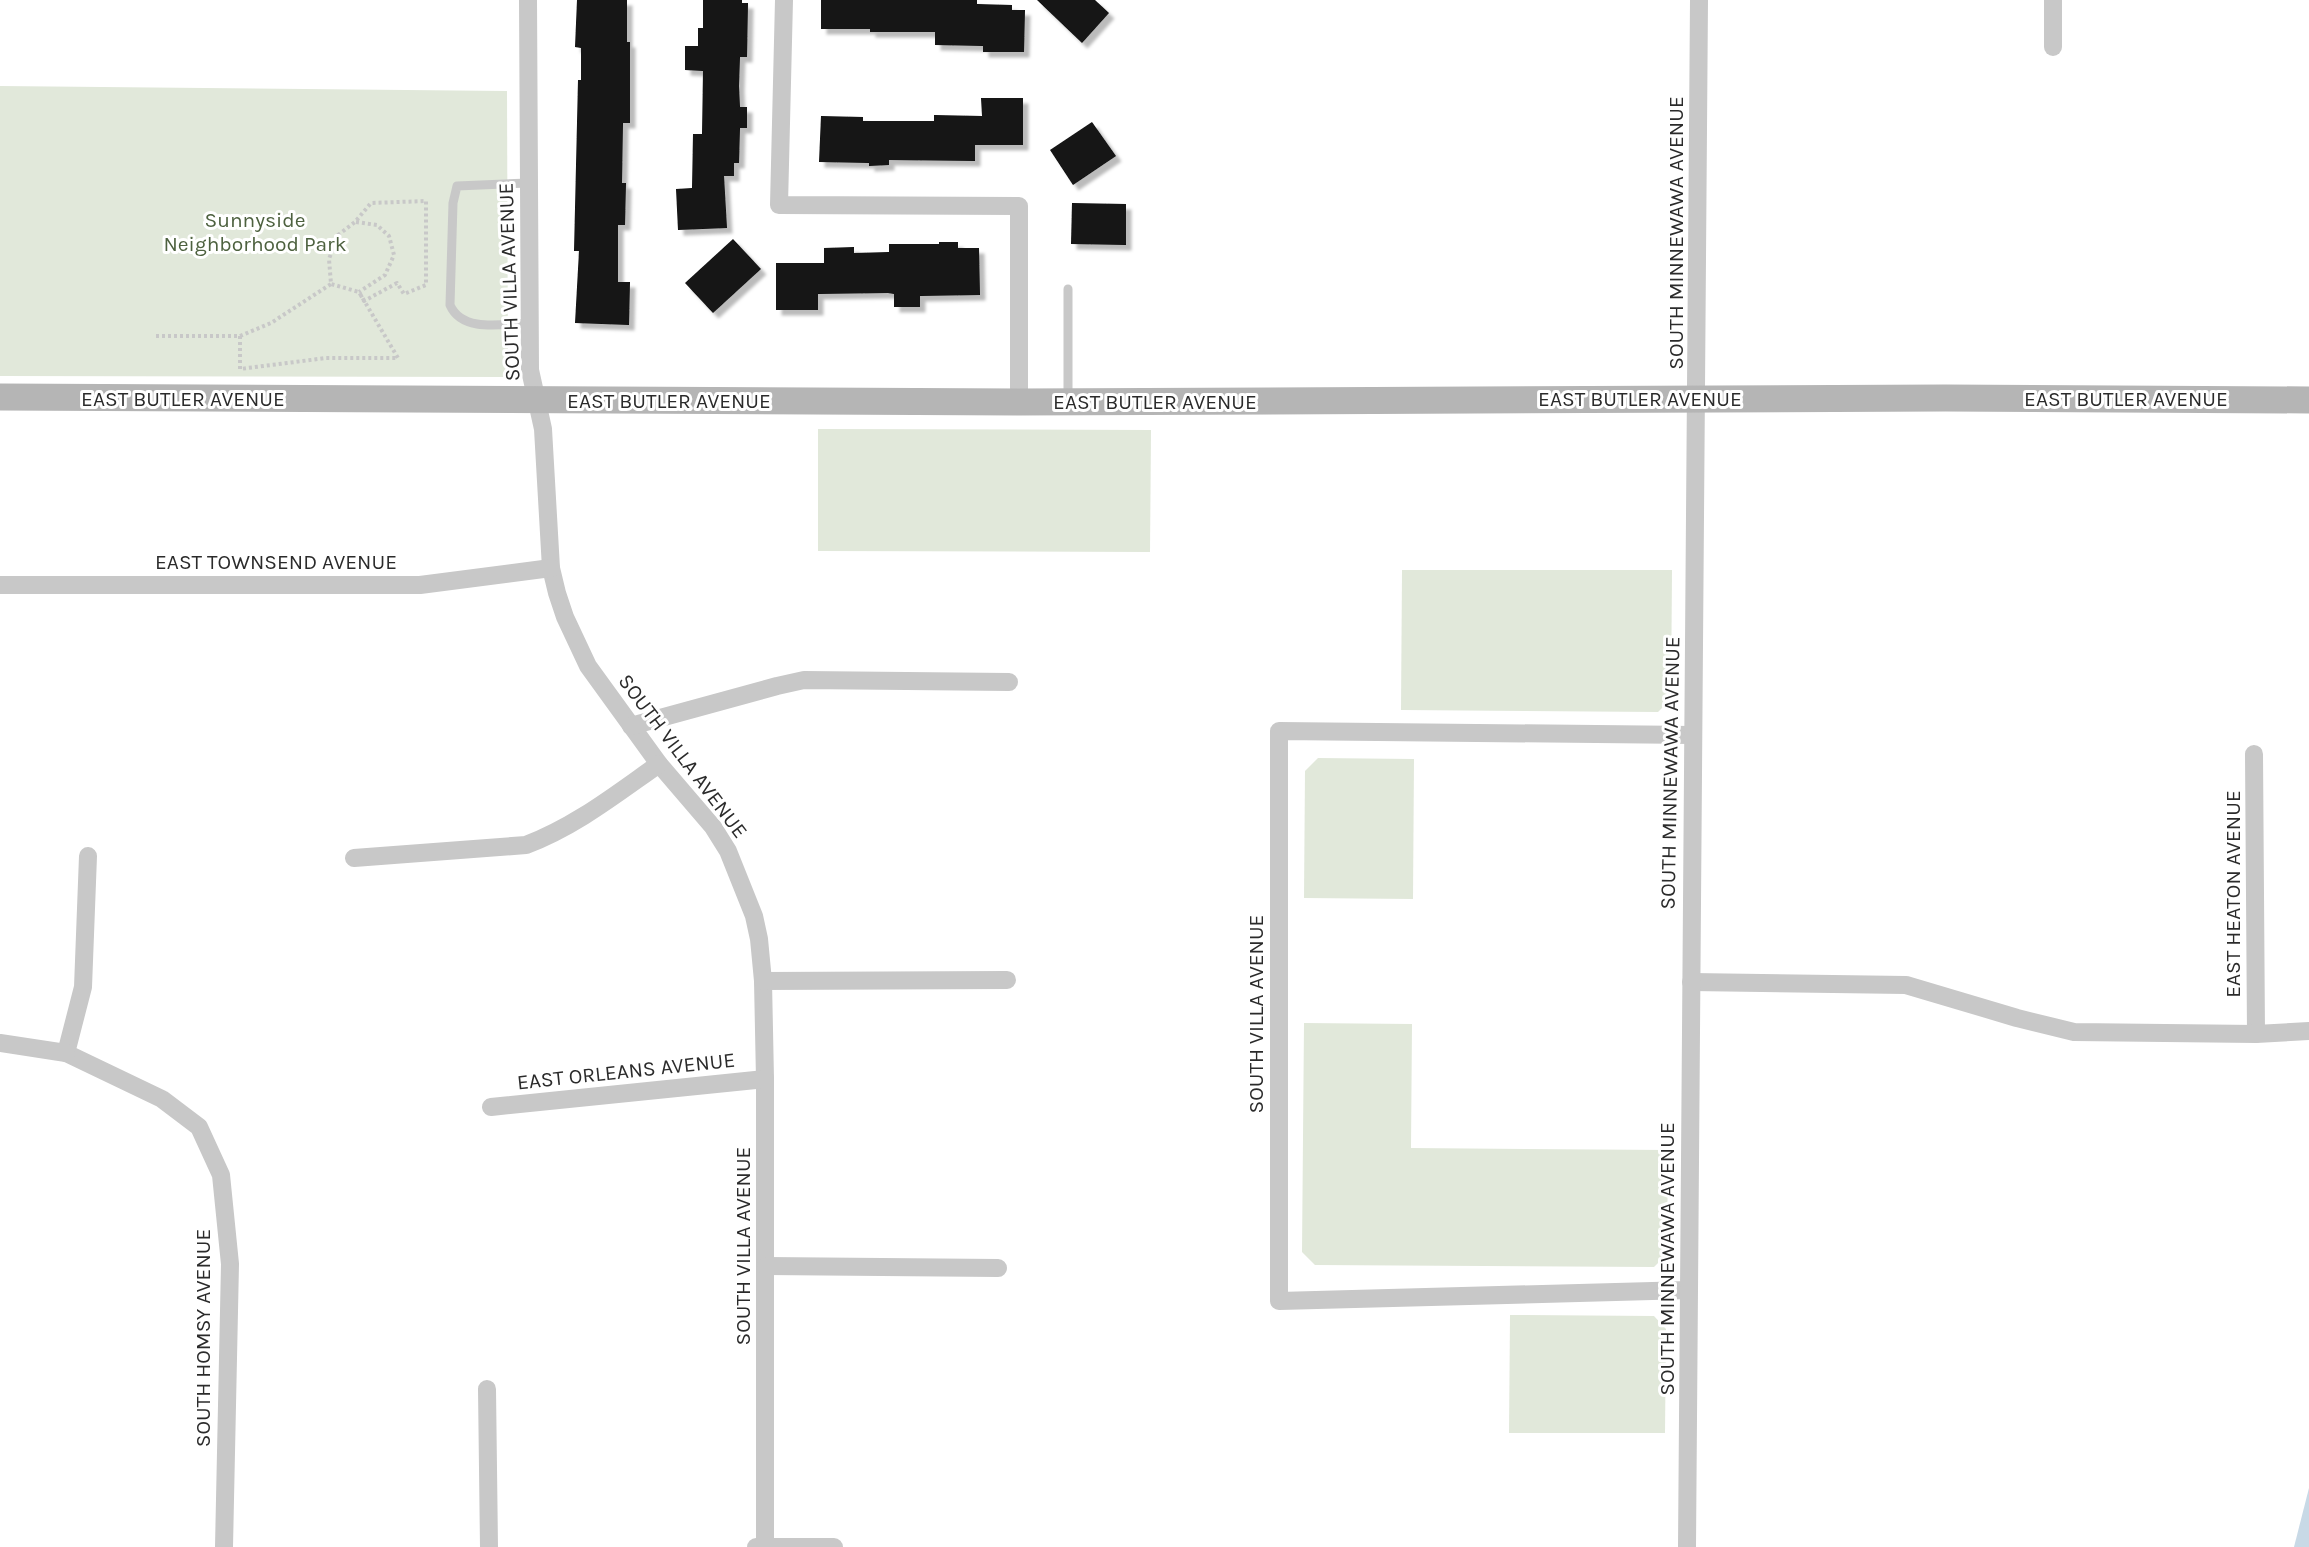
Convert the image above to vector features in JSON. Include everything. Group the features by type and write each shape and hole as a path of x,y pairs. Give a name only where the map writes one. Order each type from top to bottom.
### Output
{"street":[{"name":"SOUTH VILLA AVENUE","path":"528,0 530,370 543,429 551,568 557,593 588,666 659,764 713,827 728,851 754,916 759,939 763,981 766,1266 760,1546"},
{"path":"784,0 779,205 1019,206 1019,402"},
{"name":"SOUTH MINNEWAWA AVENUE","path":"1687,1547 1692,735 1700,0"},
{"path":"2053,0 2053,47"},
{"name":"EAST BUTLER AVENUE","path":"0,398 1019,402 1945,398 2309,400"},
{"name":"EAST TOWNSEND AVENUE","path":"0,585 420,585 551,568"},
{"path":"631,726 777,686 804,681 852,679 1009,682"},
{"name":"SOUTH VILLA AVENUE","path":"1689,1290 1279,1301 1279,731 1692,735"},
{"name":"EAST HEATON AVENUE","path":"2254,754 2256,1034"},
{"path":"354,858 526,845 548,837 581,819 659,764"},
{"path":"0,1043 66,1053 83,987 88,856"},
{"path":"763,981 1007,980"},
{"path":"1691,982 1906,985 2016,1018 2074,1032 2256,1034 2309,1031"},
{"name":"SOUTH HOMSY AVENUE","path":"66,1053 162,1098 200,1127 221,1175 230,1264 224,1547"},
{"name":"EAST ORLEANS AVENUE","path":"491,1107 765,1079"},
{"path":"766,1266 998,1268"},
{"path":"487,1389 489,1547"},
{"path":"760,1546 834,1547"}],"lane":[{"path":"528,183 457,186 453,202 450,305 454,316 469,324 529,323"},
{"path":"1068,289 1068,402"}],"path":[{"path":"331,284 329,259 338,235 356,222 370,203 426,201 426,285 404,294 397,283 364,302 358,292"},
{"path":"356,222 377,225 389,236 394,255 385,275 358,292"},
{"path":"156,336 240,336 271,323 331,284 358,292 398,358 326,358 240,369 240,336"}],"green space":[{"name":"Sunnyside Neighborhood Park","path":"0,86 507,91 508,377 0,376"},
{"path":"818,429 1151,430 1150,552 818,551"},
{"path":"1402,570 1672,570 1671,699 1658,712 1401,710"},
{"path":"1318,758 1414,759 1413,899 1304,898 1305,771"},
{"path":"1304,1023 1412,1024 1411,1148 1668,1150 1667,1254 1654,1267 1315,1265 1302,1252"},
{"path":"1510,1315 1654,1316 1666,1329 1665,1433 1509,1433"}],"water":[{"path":"2309,1488 2309,1547 2294,1547"}],"building":[{"path":"577,0 627,0 627,42 630,42 630,123 623,123 622,183 626,183 625,225 618,225 618,282 630,282 629,325 575,323 579,251 574,251 578,80 581,80 581,48 575,47"},
{"path":"703,0 742,0 742,3 748,3 747,57 740,57 739,86 740,107 747,107 747,128 740,128 739,163 734,163 734,176 724,176 727,228 678,230 676,189 692,188 693,134 702,134 703,71 685,70 685,46 698,46 698,28 703,28"},
{"path":"821,0 977,0 977,4 1012,5 1012,10 1025,10 1024,52 983,52 983,46 935,45 935,32 821,29"},
{"path":"1037,0 1095,0 1109,13 1082,43"},
{"path":"981,98 1023,98 1023,145 975,145 975,161 889,160 889,165 869,166 869,163 819,162 821,116 863,117 863,121 934,121 934,115 982,116"},
{"path":"1092,122 1116,156 1073,185 1050,150"},
{"path":"1072,203 1126,204 1126,245 1071,244"},
{"path":"733,239 761,269 713,313 685,283"},
{"path":"939,242 958,242 958,248 979,248 980,295 920,296 920,307 894,307 894,294 818,294 818,310 776,310 776,263 824,263 824,248 854,247 854,253 889,252 889,244 939,244"}]}
